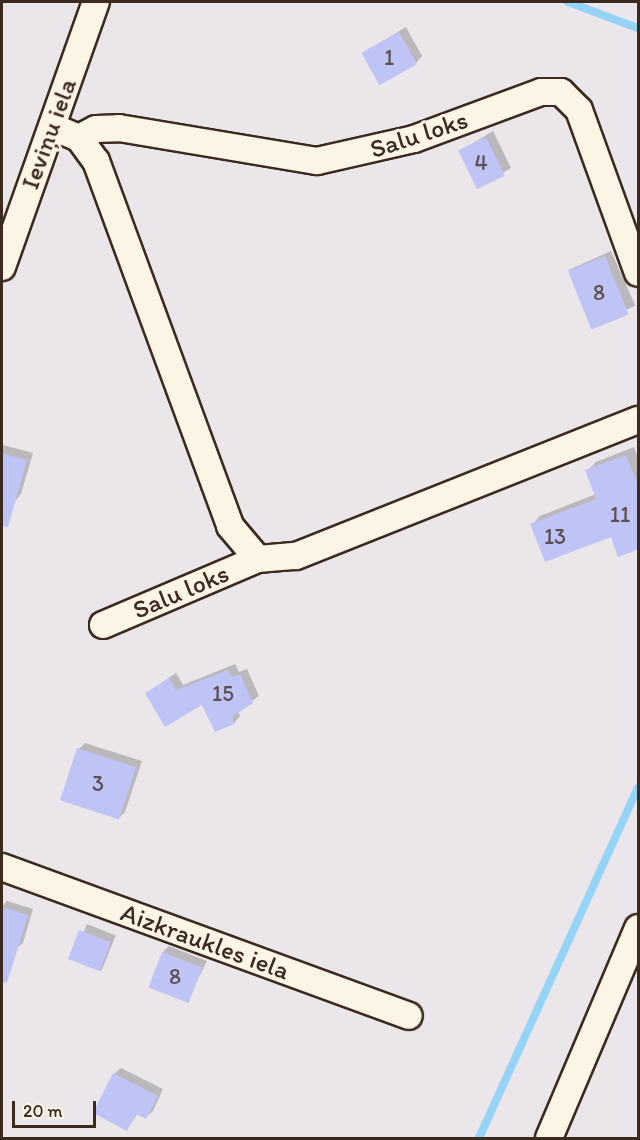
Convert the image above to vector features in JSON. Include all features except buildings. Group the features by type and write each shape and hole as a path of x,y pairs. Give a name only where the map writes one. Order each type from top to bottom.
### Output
{"street":[{"name":"Ieviņu iela","path":"4,252 53,127 96,2"},
{"name":"Salu loks","path":"258,560 230,526 111,197 96,161 79,138 96,129 119,128 317,161 414,139 541,92 561,92 579,110 639,273"},
{"path":"53,127 79,138"},
{"name":"Salu loks","path":"104,626 258,560 296,556 639,420"},
{"name":"Aizkraukles iela","path":"2,867 409,1016"},
{"path":"549,1138 639,928"}],"waterway":[{"path":"568,2 638,28"},
{"path":"479,1138 638,787"}]}
